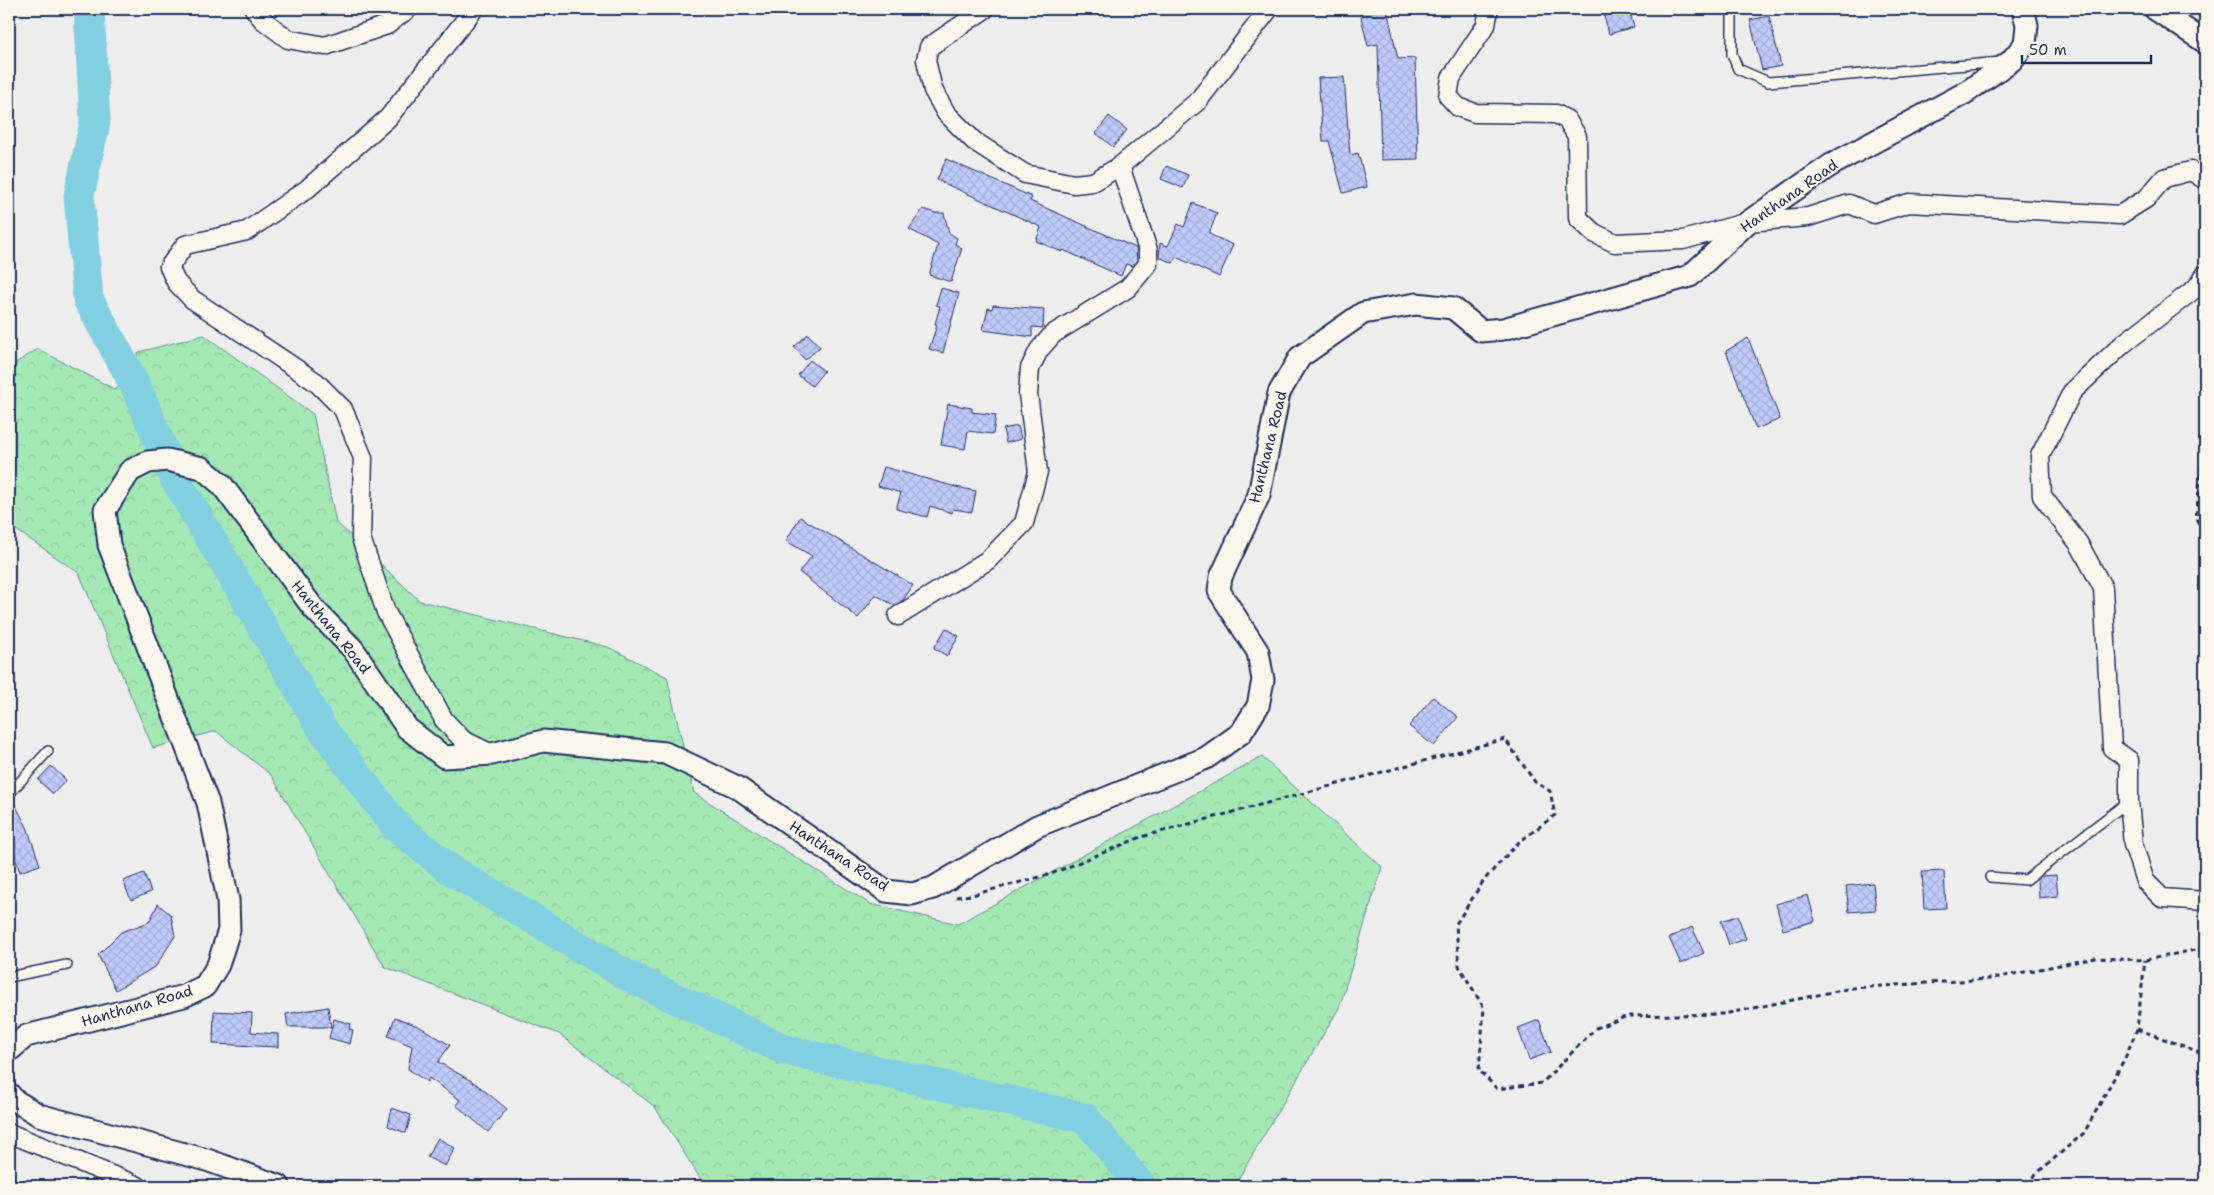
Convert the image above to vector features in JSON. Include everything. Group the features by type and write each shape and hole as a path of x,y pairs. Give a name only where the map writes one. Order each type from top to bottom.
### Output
{"street":[{"path":"254,9 263,20 288,39 325,46 387,25 408,9"},
{"path":"474,9 388,118 307,190 247,231 185,245 169,266 176,282 192,299 316,382 343,409 363,458 361,538 386,612 444,720 463,740 492,754"},
{"path":"985,9 929,47 926,60 933,90 946,114 974,140 1025,174 1074,184 1093,182 1120,166 1198,101 1269,9"},
{"path":"1489,9 1486,25 1451,78 1448,96 1458,107 1476,113 1556,114 1567,120 1577,136 1578,218 1594,233 1615,242 1683,240 1748,222 1808,217 1849,204 1874,214 1909,203 2120,215 2147,198 2164,178 2191,171 2205,180"},
{"name":"Hanthana Road","path":"9,1051 26,1036 184,996 204,986 218,965 229,930 228,900 208,803 109,545 105,510 130,471 148,462 167,460 202,468 222,485 314,609 353,650 407,728 444,757 492,754 544,741 665,753 737,787 886,891 912,894 933,888 1037,826 1206,758 1241,733 1258,706 1263,680 1258,652 1219,591 1221,577 1259,494 1279,393 1300,357 1363,313 1416,304 1453,308 1481,331 1503,329 1690,276 1748,222 1831,165 1965,93 2012,61 2025,44 2027,25 2023,9"},
{"path":"2155,9 2205,42"},
{"path":"898,616 988,560 1024,523 1038,472 1028,394 1030,368 1039,350 1054,334 1128,288 1148,264 1148,250 1120,166"},
{"path":"2205,275 2196,288 2123,344 2072,392 2040,456 2042,496 2079,544 2103,588 2112,748 2129,760 2129,801 2133,844 2145,881 2162,898 2205,901"},
{"path":"9,1094 14,1100 39,1115 207,1160 279,1186"},
{"path":"9,1133 138,1186"}],"lane":[{"path":"1732,9 1732,54 1738,69 1768,82 2012,61"},
{"path":"9,794 48,751"},
{"path":"1990,877 2026,880 2129,801"},
{"path":"9,977 67,965"}],"path":[{"path":"2205,457 2202,462 2196,518 2205,537"},
{"path":"933,888 943,899 972,895 1051,874 1141,837 1505,739 1536,782 1550,791 1555,815 1518,843 1484,880 1456,924 1459,966 1484,1008 1479,1070 1498,1089 1542,1083 1596,1028 1628,1016 1724,1014 1852,988 1989,979 2095,958 2145,960 2205,948"},
{"path":"2030,1186 2035,1175 2084,1133 2124,1058 2137,1029 2145,960"},
{"path":"2137,1029 2205,1054"}],"green space":[{"path":"204,335 313,414 336,522 420,601 608,647 667,677 694,793 870,904 958,924 1262,757 1382,867 1339,1008 1234,1186 705,1186 655,1107 559,1034 385,967 271,775 216,731 153,748 79,573 9,525 9,367 38,349 116,390 139,352"}],"building":[{"path":"1359,9 1387,9 1398,59 1415,58 1418,159 1381,160 1378,44 1368,46"},
{"path":"1602,9 1629,9 1634,27 1609,34"},
{"path":"1769,16 1781,66 1762,70 1750,20"},
{"path":"1344,77 1350,155 1358,153 1367,187 1343,193 1329,141 1323,141 1318,78"},
{"path":"1109,116 1127,130 1113,147 1096,133"},
{"path":"946,159 1032,197 1030,201 1136,248 1137,260 1132,266 1126,264 1121,276 1063,250 1062,252 1036,241 1041,227 937,180"},
{"path":"1166,166 1188,175 1183,188 1161,179"},
{"path":"1193,203 1217,213 1209,234 1233,245 1219,277 1176,257 1173,263 1159,257 1160,243 1168,246 1178,224 1184,227"},
{"path":"923,209 935,213 944,213 949,233 957,238 955,244 962,248 951,282 929,275 938,245 909,229"},
{"path":"941,288 959,293 943,353 929,349 937,325 935,324 940,306 936,305"},
{"path":"993,305 1044,309 1043,328 1032,327 1032,337 983,330 988,308 992,309"},
{"path":"808,334 820,347 805,360 794,347"},
{"path":"1748,338 1780,419 1756,429 1726,351"},
{"path":"810,360 824,371 812,386 798,375"},
{"path":"948,404 972,408 972,412 996,415 993,434 968,431 965,449 941,445"},
{"path":"1018,426 1021,439 1006,443 1003,429"},
{"path":"884,467 976,491 972,512 953,509 952,513 930,506 927,517 896,509 901,493 878,486"},
{"path":"800,517 913,585 904,599 895,606 876,595 858,618 799,572 812,556 786,541"},
{"path":"946,628 959,636 947,656 934,648"},
{"path":"1433,697 1458,717 1434,746 1409,726"},
{"path":"51,766 66,780 53,794 38,780"},
{"path":"12,799 27,827 40,865 20,872 9,840 9,800"},
{"path":"1944,871 1946,908 1924,909 1922,872"},
{"path":"144,873 151,892 131,900 123,881"},
{"path":"2056,875 2058,896 2039,898 2038,879 2041,876"},
{"path":"1873,883 1876,910 1849,912 1846,886"},
{"path":"1808,895 1815,921 1783,930 1776,904"},
{"path":"158,904 171,915 175,936 156,966 116,990 98,955 121,932 149,922"},
{"path":"1738,916 1746,939 1729,945 1721,921"},
{"path":"1692,927 1704,953 1681,964 1669,938"},
{"path":"328,1007 331,1027 288,1027 286,1014"},
{"path":"214,1011 252,1013 251,1032 278,1034 278,1047 213,1044"},
{"path":"395,1017 420,1027 450,1045 438,1062 475,1083 507,1109 488,1132 456,1105 460,1100 429,1078 427,1082 408,1069 412,1046 388,1036"},
{"path":"334,1019 351,1024 349,1029 353,1030 350,1044 329,1038"},
{"path":"1539,1020 1551,1052 1529,1060 1518,1028"},
{"path":"392,1108 411,1115 406,1133 388,1126"},
{"path":"438,1138 455,1148 445,1166 427,1157"}],"waterway":[{"path":"89,9 95,122 79,196 88,299 134,383 175,478 323,730 397,828 451,870 628,976 785,1050 1085,1118 1141,1186"}]}
